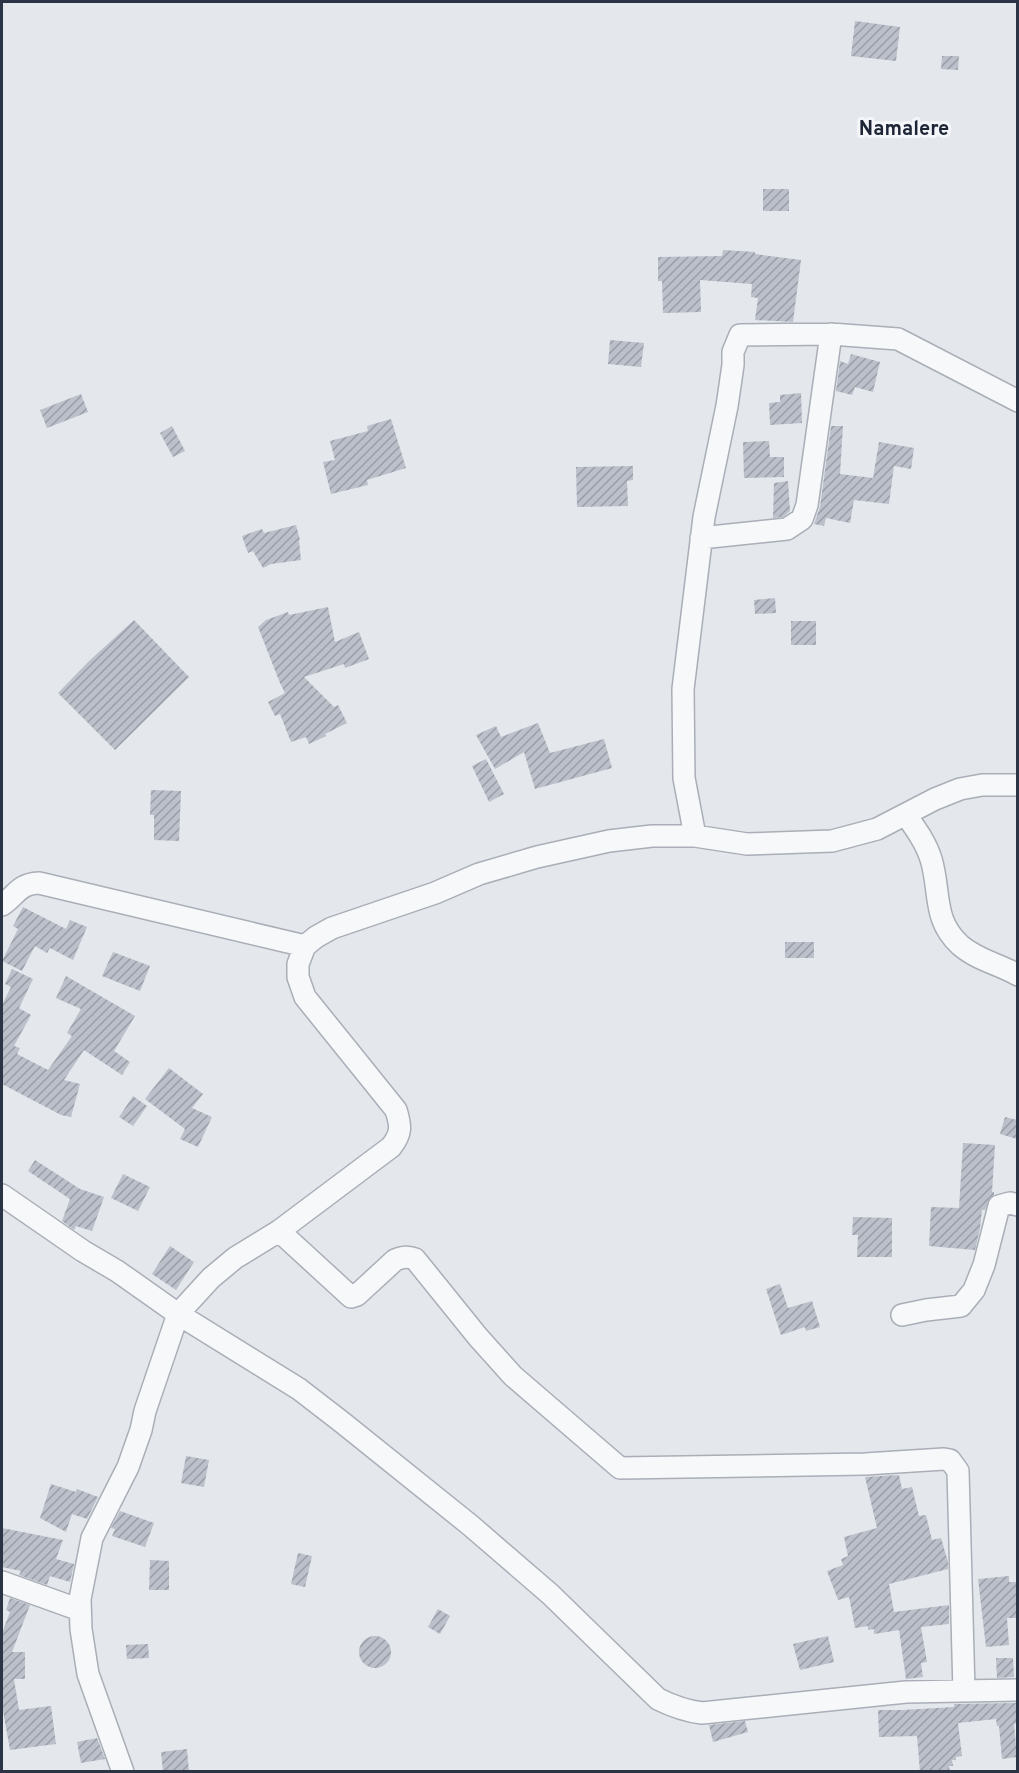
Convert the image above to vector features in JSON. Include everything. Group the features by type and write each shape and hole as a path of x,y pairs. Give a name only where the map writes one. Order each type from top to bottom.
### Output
{"street":[{"path":"701,538 788,529 802,519 807,505 831,334"},
{"path":"695,836 684,778 683,689 704,517 727,406 733,352 740,335 831,334 898,339 1017,401"},
{"path":"123,1772 88,1674 80,1610 92,1538 128,1467 178,1314 211,1278 235,1258 279,1231 392,1147 398,1138 400,1129 396,1110 389,1100 305,997 298,977 298,964 305,946 332,928 435,893 479,874 537,856 609,841 652,837 695,836 747,843 832,842 877,830 935,799 960,789 982,785 1017,784"},
{"path":"906,815 922,838 931,860 942,920 949,933 962,946 984,960 1017,975"},
{"path":"2,905 20,888 39,883 305,946"},
{"path":"2,1195 178,1314 299,1389 470,1525 550,1594 658,1699 674,1707 702,1713 906,1692 1017,1690"},
{"path":"902,1315 961,1306 974,1290 984,1266 999,1206 1010,1203 1017,1206"},
{"path":"279,1231 351,1297 357,1295 395,1260 402,1257 415,1259 513,1376 620,1468 865,1464 950,1460 958,1471 964,1691"},
{"path":"2,1582 80,1610"}],"building":[{"path":"855,21 900,27 896,61 851,56"},
{"path":"942,56 959,56 958,70 941,69"},
{"path":"763,189 789,189 789,211 763,211"},
{"path":"723,250 755,252 755,254 801,260 793,322 755,320 758,298 751,297 752,284 700,280 701,312 663,313 662,281 658,281 658,257 722,256"},
{"path":"610,340 644,343 641,367 608,364"},
{"path":"851,354 880,362 873,392 855,387 852,395 836,391 840,361 848,364"},
{"path":"801,393 802,423 770,425 769,403 780,402 780,395"},
{"path":"81,394 88,412 47,428 40,410"},
{"path":"391,419 406,468 367,480 368,485 331,494 323,462 335,460 330,441 368,431 367,426"},
{"path":"172,426 185,451 173,457 160,433"},
{"path":"831,426 843,426 840,474 873,478 879,442 914,448 911,469 894,466 889,504 854,500 850,523 826,518 824,526 814,524 820,507"},
{"path":"769,441 770,457 784,457 784,477 744,478 743,442"},
{"path":"633,466 633,480 627,481 628,506 577,507 576,467"},
{"path":"788,481 790,511 783,517 773,518 774,483"},
{"path":"296,525 300,540 301,560 271,564 263,568 253,551 248,553 242,536 262,529 264,533"},
{"path":"775,598 776,613 755,614 754,600"},
{"path":"328,607 335,642 359,632 369,659 345,668 344,664 304,677 334,707 338,705 347,723 309,744 306,737 291,742 280,714 275,716 268,702 285,693 258,627 266,620 288,612 289,615"},
{"path":"134,620 189,677 115,750 58,693"},
{"path":"791,621 816,621 816,645 791,645"},
{"path":"538,723 550,753 604,739 612,768 535,789 524,752 495,769 476,735 496,726 501,737"},
{"path":"486,759 504,794 489,802 472,766"},
{"path":"151,790 181,791 179,841 154,840 154,815 150,815"},
{"path":"23,907 66,929 70,920 87,927 73,960 50,948 47,953 35,946 22,971 2,961 18,929 13,926"},
{"path":"785,942 814,942 814,958 785,958"},
{"path":"113,952 150,966 140,991 102,976"},
{"path":"12,969 33,979 19,1008 31,1015 14,1046 20,1048 17,1054 48,1070 72,1036 67,1033 81,1009 56,998 66,976 135,1016 114,1051 130,1062 122,1075 84,1050 64,1080 80,1084 71,1117 61,1115 2,1084 2,1005 11,987 5,984"},
{"path":"169,1068 203,1094 192,1108 212,1117 198,1147 180,1139 185,1129 145,1099"},
{"path":"133,1096 147,1106 133,1126 119,1117"},
{"path":"1005,1117 1017,1120 1017,1139 1000,1134"},
{"path":"963,1143 995,1145 992,1192 994,1195 990,1198 985,1210 982,1210 975,1250 929,1246 931,1207 959,1208"},
{"path":"35,1160 80,1189 104,1197 92,1231 76,1226 74,1230 62,1221 70,1199 28,1171"},
{"path":"123,1174 150,1187 138,1211 111,1198"},
{"path":"853,1217 892,1218 892,1257 857,1257 858,1235 852,1235"},
{"path":"170,1246 194,1262 176,1290 152,1274"},
{"path":"780,1284 788,1308 812,1301 820,1327 806,1331 805,1327 781,1335 766,1289"},
{"path":"186,1456 209,1460 204,1487 181,1483"},
{"path":"899,1475 902,1489 912,1487 919,1516 926,1515 932,1540 941,1538 948,1562 948,1569 889,1584 894,1612 949,1605 949,1624 921,1627 927,1662 921,1663 923,1677 907,1679 899,1630 874,1634 874,1629 868,1630 868,1626 855,1628 849,1597 838,1600 827,1571 843,1565 841,1559 848,1556 844,1537 877,1528 865,1477"},
{"path":"51,1484 76,1492 77,1489 98,1497 87,1519 72,1514 66,1532 40,1518"},
{"path":"120,1511 154,1523 145,1547 112,1536 115,1529 111,1528"},
{"path":"2,1528 63,1540 56,1559 74,1564 70,1582 50,1576 47,1585 19,1575 21,1571 2,1567"},
{"path":"298,1553 312,1556 305,1587 291,1584"},
{"path":"150,1560 169,1561 169,1590 149,1590"},
{"path":"1009,1576 1009,1582 1017,1582 1017,1618 1007,1618 1009,1645 986,1647 978,1579"},
{"path":"10,1598 30,1605 12,1652 25,1652 25,1679 14,1679 19,1710 51,1706 56,1744 10,1750 2,1711 2,1633 10,1612 6,1610"},
{"path":"438,1609 450,1616 440,1634 428,1627"},
{"path":"375,1636 387,1640 391,1652 387,1664 375,1668 363,1664 359,1652 363,1640"},
{"path":"828,1636 834,1662 800,1670 793,1644"},
{"path":"148,1644 149,1658 127,1659 126,1645"},
{"path":"996,1658 1013,1658 1014,1677 997,1678"},
{"path":"1017,1703 1017,1723 1014,1724 1017,1757 1002,1759 999,1726 997,1726 996,1719 958,1723 962,1756 952,1760 953,1766 949,1766 950,1772 920,1772 917,1736 879,1737 878,1710 954,1707 954,1704"},
{"path":"745,1721 748,1732 713,1742 709,1725"},
{"path":"97,1738 105,1759 81,1763 77,1742"},
{"path":"187,1749 189,1772 163,1772 161,1752"}],"district":[{"name":"Namalere","path":"904,128"}]}
